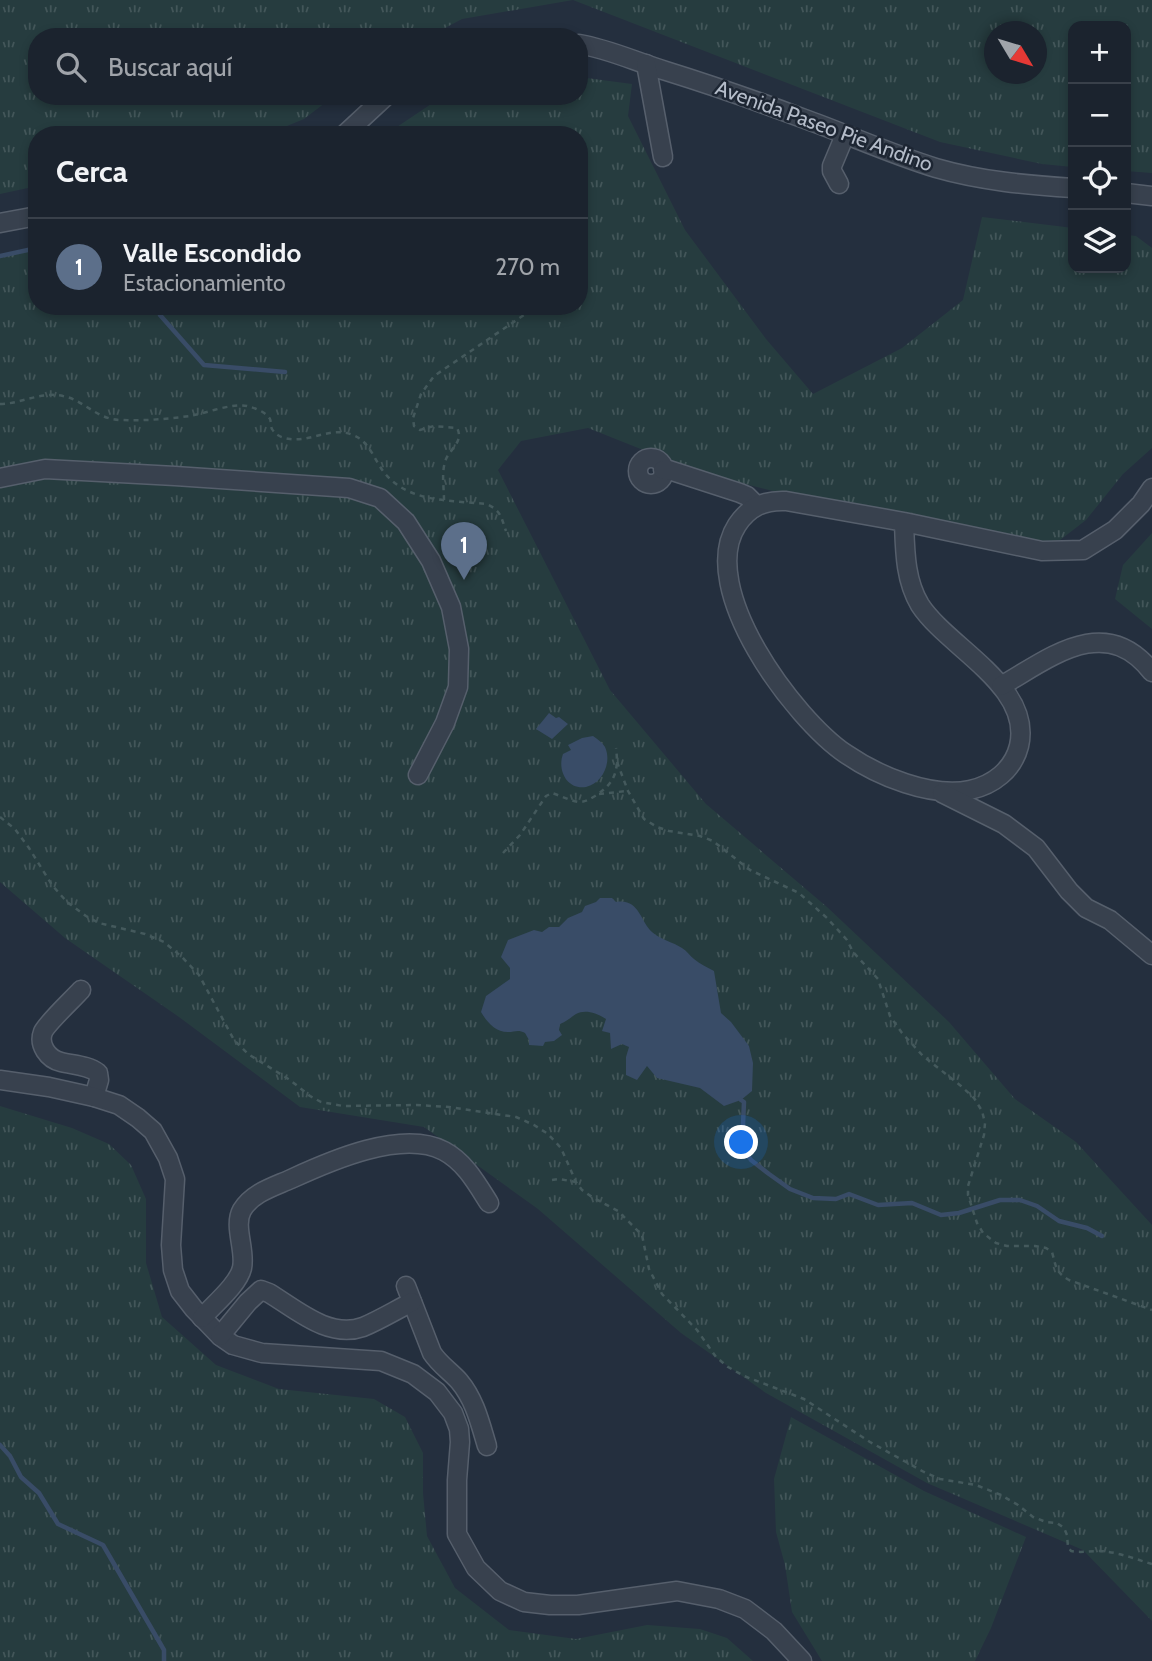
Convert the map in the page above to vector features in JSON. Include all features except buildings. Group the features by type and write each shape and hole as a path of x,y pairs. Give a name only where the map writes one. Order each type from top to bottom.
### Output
{"street":[{"name":"Avenida Paseo Pie Andino","path":"588,46 710,84 939,169 1015,184 1068,188"},
{"path":"646,65 663,157"},
{"path":"354,126 376,105"},
{"path":"839,184 832,166 845,135"},
{"path":"1131,193 1152,195"},
{"path":"0,223 28,218"},
{"path":"0,478 45,469 349,488 380,498 406,522 431,561 451,607 460,649 458,687 445,723 418,775"},
{"path":"663,470 740,493 757,505"},
{"path":"1152,488 1141,504 1115,530 1083,550 1042,551 904,522 775,500 757,505 746,513 733,531 727,553 731,589 751,639 785,692 813,725 846,754 891,777 939,791 1004,824 1036,848 1069,891 1086,908 1110,920 1152,955"},
{"path":"904,522 908,573 919,603 1001,686 1017,713 1020,731 1018,750 1003,774 981,787 962,791 939,791"},
{"path":"1001,686 1073,646 1090,643 1110,644 1128,651 1152,672"},
{"path":"975,809 974,800 981,787"},
{"path":"81,990 44,1030 43,1046 48,1055 57,1061 93,1069 98,1073 99,1080 94,1097"},
{"path":"0,1080 49,1087 119,1105 153,1131 169,1158 175,1179 171,1245 173,1270 180,1291 220,1336 233,1345 262,1353 381,1361 413,1374 437,1392 453,1413 459,1429 457,1534 476,1568 500,1591 524,1602 550,1605 578,1605 677,1591 719,1599 744,1609 774,1631 802,1661"},
{"path":"202,1318 241,1270 241,1212 258,1194 319,1166 363,1150 423,1144 444,1151 464,1166 489,1203"},
{"path":"238,1277 257,1294"},
{"path":"220,1336 261,1290 323,1326 339,1330 363,1327 409,1294 432,1353 438,1362 457,1378 469,1395 488,1446"}],"path":[{"path":"444,500 443,468 460,433 457,428 434,426 420,430 414,426 413,418 421,394 434,376 524,315"},
{"path":"0,404 54,394 67,396 99,415 117,420 180,417 237,405 248,406 263,412 279,436 294,440 335,431 353,434 373,452 382,470 392,481 407,491 444,500 486,504 498,510 506,531"},
{"path":"615,748 617,762 628,791 644,819 669,831 701,836 713,841 750,870 799,893 827,918 878,979 885,1005 902,1032 923,1056 974,1098 985,1123 968,1195 983,1233 996,1243 1046,1248 1052,1252 1060,1275 1152,1310"},
{"path":"503,853 520,835 546,796 552,793 577,802 587,801 610,784 616,773 617,762"},
{"path":"599,793 628,791"},
{"path":"0,817 15,829 52,885 67,902 99,923 145,934 164,942 199,975 234,1040 248,1054 310,1096 321,1102 343,1106 416,1105 487,1112 534,1125 548,1134 561,1148 582,1190 618,1211 642,1235 649,1269 662,1294 697,1331 716,1357 728,1367 804,1399 924,1472 940,1479 976,1485 1001,1495 1032,1517 1057,1523 1067,1535 1071,1551 1101,1551 1152,1564"},
{"path":"552,1180 576,1182"}],"green space":[{"path":"0,0 573,0 462,19 445,28 28,28 28,105 322,105 304,119 287,126 28,126 28,188 0,194"},
{"path":"573,0 1152,0 1152,173 1131,171 1131,21 1068,21 1068,167 1042,164 940,142"},
{"path":"588,78 632,84 628,116 685,230 766,339 813,394 902,348 963,300 982,217 1068,227 1068,273 1131,273 1131,236 1136,236 1152,248 1152,448 1123,474 1086,520 1055,544 924,516 817,502 701,473 588,428 521,441 498,470 610,690 706,804 827,907 949,1022 1015,1099 1076,1142 1152,1225 1152,1621 1083,1550 927,1483 766,1393 681,1333 538,1209 424,1127 300,1107 179,1017 65,938 0,882 0,256 28,250 28,315 588,315 588,126 398,126 430,105 588,105"},
{"path":"1152,533 1152,629 1115,599 1123,565"},
{"path":"0,1106 72,1128 109,1144 131,1165 146,1199 146,1263 162,1317 216,1365 279,1389 374,1399 405,1417 423,1453 427,1536 455,1588 509,1630 576,1639 647,1625 700,1629 727,1638 753,1661 0,1661"},
{"path":"791,1417 924,1491 1026,1537 991,1628 975,1661 822,1661 792,1612 785,1565 776,1532 774,1479"}],"water":[{"path":"549,713 568,724 552,739 536,729"},
{"path":"593,736 605,747 607,765 601,777 592,785 579,787 565,778 561,760 563,754 571,750 568,745"},
{"path":"600,898 630,903 652,932 682,948 696,961 714,971 721,1013 749,1046 753,1063 752,1091 741,1100 724,1106 700,1088 657,1078 647,1066 637,1080 626,1075 629,1047 622,1044 611,1049 610,1033 602,1031 606,1019 595,1013 580,1013 560,1024 562,1035 554,1041 545,1042 543,1046 529,1045 523,1032 499,1030 483,1016 481,1012 486,996 510,979 510,968 501,957 508,940 534,930 542,932 549,927 559,927 568,918 582,912 585,906"}],"waterway":[{"path":"0,256 28,250"},
{"path":"160,315 204,365 285,372"},
{"path":"741,1100 744,1102 742,1148 751,1160 790,1189 813,1198 836,1199 849,1194 878,1205 912,1203 941,1215 959,1213 1000,1200 1020,1200 1037,1206 1059,1221 1087,1228 1102,1236"},
{"path":"0,1445 10,1456 21,1477 39,1493 58,1524 103,1545 164,1650 164,1661"}],"place":[{"name":"Valle Escondido","path":"464,580"}]}
